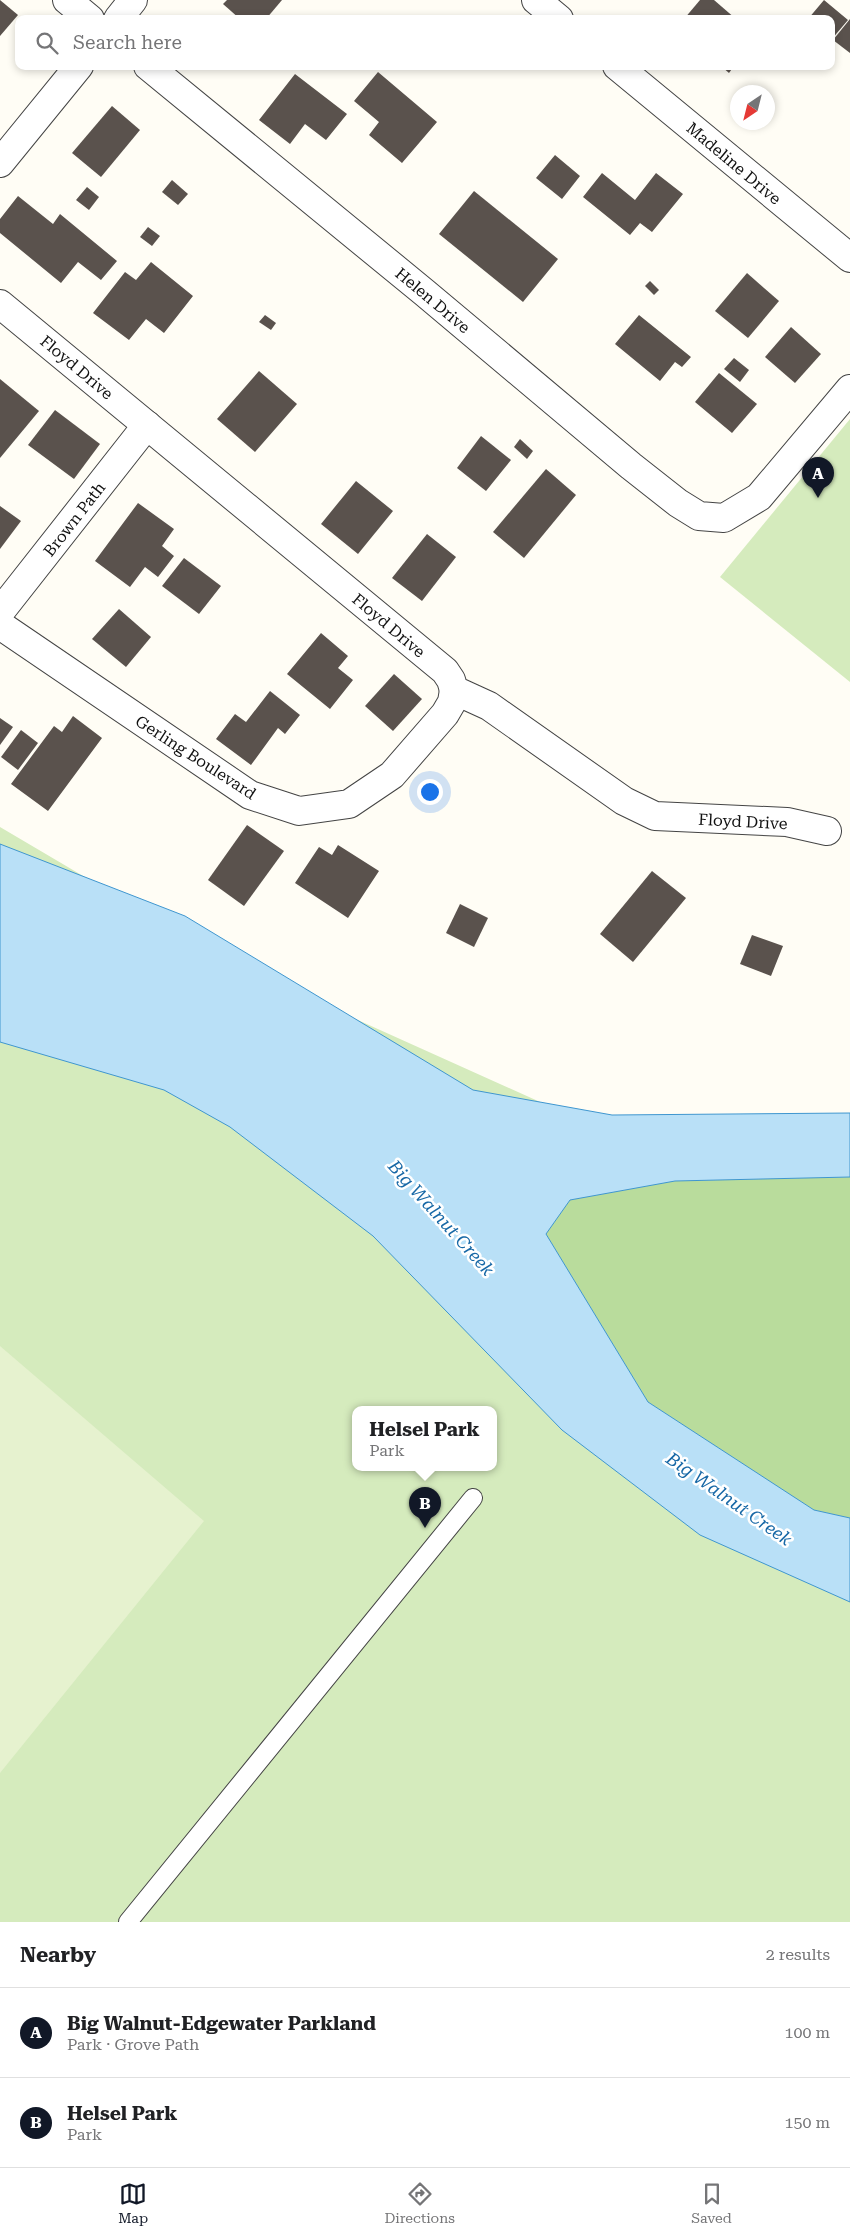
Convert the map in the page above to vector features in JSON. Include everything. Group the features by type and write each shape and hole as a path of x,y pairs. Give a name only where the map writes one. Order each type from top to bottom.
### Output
{"street":[{"path":"67,0 85,15"},
{"path":"121,15 133,0"},
{"path":"536,0 554,15"},
{"path":"0,163 76,70"},
{"name":"Helen Drive","path":"153,70 678,503 699,516 724,518 759,497 850,389"},
{"name":"Madeline Drive","path":"622,70 850,258"},
{"name":"Floyd Drive","path":"0,304 445,671 452,680 454,690 489,706 624,801 655,816 787,822 827,831"},
{"name":"Brown Path","path":"0,612 147,425"},
{"name":"Gerling Boulevard","path":"0,625 250,795 299,811 350,804 392,776 445,714 452,702 454,690"}],"lane":[{"path":"128,1922 473,1498"}],"green space":[{"path":"850,419 850,682 720,577"},
{"path":"0,827 229,962 611,1134 850,1126 850,1922 0,1922"},
{"path":"850,1177 850,1518 814,1510 648,1402 546,1234 570,1200 675,1181"},
{"path":"0,1346 204,1521 0,1773"}],"water":[{"name":"Big Walnut Creek","path":"0,844 185,916 473,1090 612,1115 850,1113 850,1177 675,1181 570,1200 546,1234 648,1402 814,1510 850,1518 850,1602 700,1535 562,1430 373,1236 230,1127 164,1090 0,1042"}],"building":[{"path":"0,0 18,15 15,15 15,18 0,36"},
{"path":"227,0 282,0 269,15 235,15 223,4"},
{"path":"700,0 714,0 731,15 687,15"},
{"path":"824,0 848,20 835,35 835,15 811,15"},
{"path":"850,19 850,53 835,42 835,38"},
{"path":"378,72 437,122 402,163 369,135 379,122 354,101"},
{"path":"295,74 347,114 326,140 305,124 290,144 259,120"},
{"path":"112,106 140,130 101,177 72,153"},
{"path":"555,155 580,176 562,199 536,178"},
{"path":"602,173 635,200 656,173 683,194 652,232 640,223 630,235 583,197"},
{"path":"172,180 188,194 178,205 162,192"},
{"path":"87,187 99,197 89,210 76,200"},
{"path":"474,191 558,259 523,302 439,234"},
{"path":"18,196 53,224 60,214 117,261 101,280 78,262 61,283 0,233 0,219"},
{"path":"148,227 160,236 152,246 140,237"},
{"path":"151,262 193,296 164,333 146,319 129,340 93,313 125,272 136,280"},
{"path":"747,273 779,301 748,338 715,311"},
{"path":"650,281 659,290 654,295 645,286"},
{"path":"265,315 276,323 271,330 259,322"},
{"path":"639,315 691,357 682,367 675,362 660,381 615,344"},
{"path":"791,327 821,354 795,383 765,357"},
{"path":"734,358 749,370 740,382 724,369"},
{"path":"259,371 297,404 255,452 217,419"},
{"path":"719,373 757,404 732,433 695,402"},
{"path":"0,379 39,411 0,458"},
{"path":"55,410 100,444 74,479 28,445"},
{"path":"481,436 511,460 486,491 457,468"},
{"path":"520,439 533,451 527,459 514,447"},
{"path":"546,469 576,495 524,558 493,532"},
{"path":"356,481 393,511 358,554 321,524"},
{"path":"138,503 174,529 162,546 174,556 158,577 145,567 130,587 95,561"},
{"path":"0,506 21,521 0,549"},
{"path":"427,534 456,557 422,601 392,578"},
{"path":"184,558 221,586 199,614 162,586"},
{"path":"119,609 151,637 126,667 92,639"},
{"path":"321,633 348,656 338,668 353,680 330,709 287,674"},
{"path":"394,674 422,699 393,731 365,706"},
{"path":"270,691 300,715 285,734 278,728 251,765 216,739 235,714 246,722"},
{"path":"73,716 102,738 48,811 11,784 54,726 62,732"},
{"path":"0,718 13,727 0,745"},
{"path":"21,730 38,743 18,770 1,757"},
{"path":"247,825 284,851 244,906 208,880"},
{"path":"338,845 379,871 348,918 295,883 319,847 332,855"},
{"path":"652,871 686,898 633,962 600,934"},
{"path":"460,904 488,918 474,947 446,933"},
{"path":"752,935 783,946 771,976 740,964"}],"place":[{"name":"Big Walnut-Edgewater Parkland","path":"818,498"},
{"name":"Helsel Park","path":"425,1528"}]}
